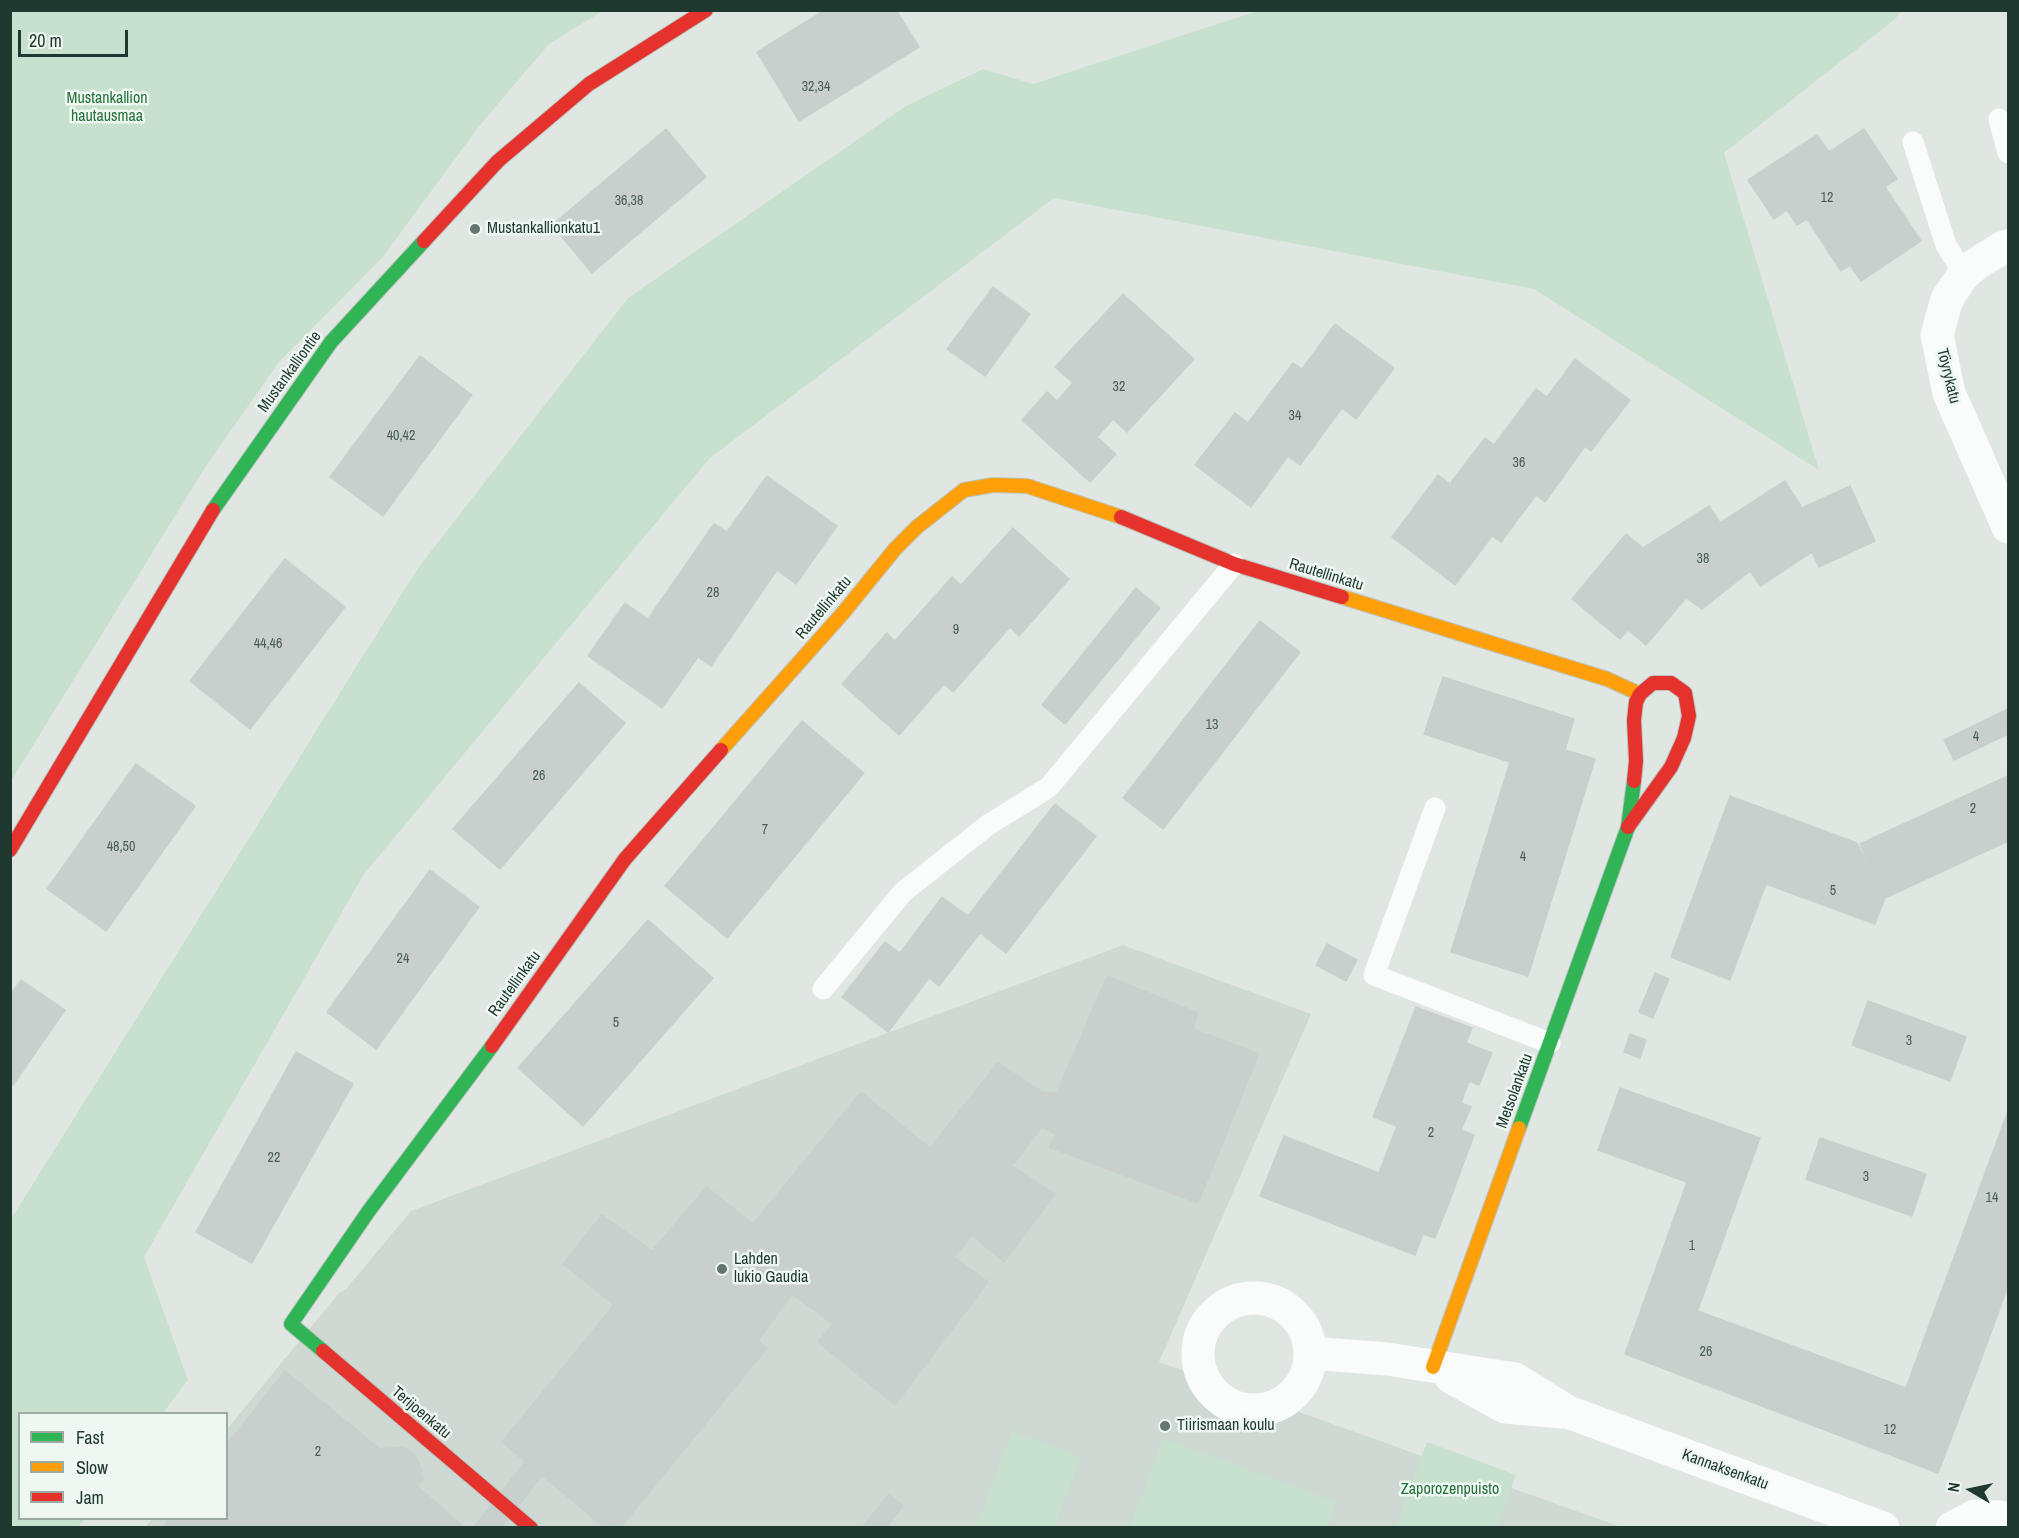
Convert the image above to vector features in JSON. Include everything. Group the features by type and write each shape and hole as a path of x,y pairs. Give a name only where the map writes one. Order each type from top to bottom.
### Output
{"street":[{"name":"Mustankalliontie","path":"10,850 206,520 331,342 498,161 589,84 706,10"},
{"name":"Töyrykatu","path":"2008,246 1976,264 1964,274 1947,299 1937,335 1948,393 2008,527"},
{"name":"Rautellinkatu","path":"291,1324 368,1212 464,1085 625,860 843,613 895,549 964,490 993,485 1026,486 1108,512 1234,564 1607,679 1640,694"},
{"name":"Metsolankatu","path":"1433,1367 1628,826 1636,761 1634,720 1640,694 1653,683 1671,683 1685,693 1689,716 1684,738 1671,767 1628,826"},
{"name":"Terijoenkatu","path":"291,1324 531,1527"},
{"name":"Kannaksenkatu","path":"1310,1353 1387,1359 1433,1367 1505,1407 1568,1412 1883,1527"},
{"path":"1952,1527 1975,1516 2006,1512"}],"lane":[{"path":"2000,119 2008,153"},
{"path":"1913,142 1946,245 1964,274"},
{"path":"823,989 903,892 988,825 1049,787 1234,564"},
{"path":"1435,808 1374,975 1550,1043"}],"shaded area":[{"name":"Lahden lukio Gaudia","path":"1123,945 1311,1014 1159,1362 1621,1527 145,1528 151,1520 228,1520 228,1428 339,1293 346,1289 411,1211"}],"green space":[{"name":"Mustankallion hautausmaa","path":"10,11 607,11 601,12 549,44 480,125 382,258 279,362 206,466 11,781"},
{"path":"1257,11 1902,11 1894,20 1724,153 1819,470 1534,289 1054,198 710,458 364,874 144,1257 188,1380 164,1412 18,1412 18,1520 84,1520 78,1527 11,1527 11,1219 418,568 628,298 906,106 983,69 1033,84"},
{"path":"1012,1431 1081,1457 1054,1527 976,1527"},
{"path":"1163,1438 1336,1502 1327,1527 1130,1527"},
{"name":"Zaporozenpuisto","path":"1427,1442 1516,1475 1497,1527 1395,1527"}],"building":[{"path":"825,10 896,10 919,47 799,121 757,52"},
{"path":"666,129 706,177 592,273 552,225"},
{"path":"1864,129 1897,179 1885,187 1921,241 1861,281 1850,265 1841,271 1807,219 1797,225 1787,210 1774,219 1748,180 1817,135 1829,152"},
{"path":"993,287 1030,314 985,376 947,349"},
{"path":"1123,294 1194,359 1127,432 1113,419 1097,437 1116,454 1090,482 1022,420 1047,392 1057,401 1073,383 1055,367"},
{"path":"1335,324 1394,368 1356,419 1342,408 1300,465 1288,456 1251,507 1195,465 1235,413 1248,423 1293,363 1302,369"},
{"path":"420,356 472,395 383,516 330,477"},
{"path":"1575,359 1630,400 1591,451 1585,446 1545,502 1536,495 1501,542 1492,536 1455,585 1392,537 1438,475 1450,484 1485,438 1494,445 1536,389 1547,397"},
{"path":"767,476 837,526 796,584 777,570 711,666 698,657 662,708 588,656 625,603 648,619 714,524 727,532"},
{"path":"1785,481 1802,508 1850,486 1875,541 1819,567 1812,552 1761,586 1750,571 1702,609 1686,598 1646,645 1628,630 1620,639 1572,599 1626,534 1643,548 1709,506 1720,523"},
{"path":"1013,528 1069,579 1019,636 1010,627 953,692 944,684 899,735 842,684 887,633 895,641 952,577 961,585"},
{"path":"285,559 345,607 250,729 190,681"},
{"path":"1136,588 1160,608 1065,724 1042,705"},
{"path":"1260,621 1300,652 1163,829 1123,798"},
{"path":"1443,677 1574,719 1565,750 1595,759 1528,976 1451,952 1510,762 1424,734"},
{"path":"579,683 625,723 500,869 453,829"},
{"path":"2008,709 2008,734 1954,760 1944,740"},
{"path":"802,721 864,773 727,938 665,886"},
{"path":"136,764 195,806 106,931 47,889"},
{"path":"2008,776 2008,841 1885,898 1860,844"},
{"path":"1730,796 1857,843 1885,898 1875,924 1766,884 1730,980 1671,957"},
{"path":"1055,804 1096,836 1006,953 980,933 939,986 929,978 888,1032 842,997 885,942 900,953 942,897 968,916"},
{"path":"430,870 479,907 376,1049 327,1012"},
{"path":"648,920 713,978 583,1126 518,1068"},
{"path":"1327,944 1357,960 1346,981 1316,965"},
{"path":"1655,973 1669,979 1653,1018 1639,1012"},
{"path":"1107,976 1198,1013 1193,1029 1259,1054 1198,1203 1049,1147 1056,1134 1042,1127 1012,1166 1055,1194 1004,1262 972,1235 954,1257 988,1282 895,1405 818,1342 833,1324 792,1294 758,1341 767,1348 620,1528 605,1528 502,1442 614,1305 563,1264 602,1215 652,1251 707,1187 753,1224 861,1092 930,1148 998,1063 1042,1092 1057,1093"},
{"path":"21,980 65,1010 13,1085 10,1083 10,995"},
{"path":"1868,1001 1966,1037 1950,1081 1852,1045"},
{"path":"1416,1007 1472,1028 1466,1043 1492,1053 1479,1085 1469,1081 1461,1103 1471,1107 1461,1130 1474,1135 1450,1200 1435,1238 1423,1234 1415,1255 1260,1196 1284,1136 1379,1173 1397,1126 1373,1117"},
{"path":"1630,1034 1646,1040 1640,1058 1624,1052"},
{"path":"296,1052 353,1084 252,1263 196,1232"},
{"path":"1620,1088 1760,1138 1675,1373 1625,1354 1687,1182 1598,1150"},
{"path":"2008,1111 2008,1286 1978,1368 1921,1347"},
{"path":"1820,1138 1926,1174 1912,1216 1806,1179"},
{"path":"1698,1311 1906,1388 1921,1347 1978,1368 1938,1473 1675,1373"},
{"path":"285,1371 380,1449 402,1447 414,1454 420,1465 423,1479 417,1486 465,1528 163,1528 169,1520 228,1520 228,1443"},
{"path":"525,1462 542,1475 501,1528 473,1528"},
{"path":"889,1494 903,1506 886,1528 862,1528"}],"traffic: fast":[{"path":"213,510 331,342 424,241"},
{"path":"1519,1128 1628,827 1634,781"},
{"path":"323,1351 291,1324 368,1212 492,1046"}],"traffic: slow":[{"path":"721,750 843,613 895,549 917,527 964,490 993,485 1027,486 1121,517"},
{"path":"1342,597 1607,679 1640,694"},
{"path":"1433,1367 1519,1128"}],"traffic: jam":[{"path":"424,241 498,161 589,84 706,10"},
{"path":"10,850 213,510"},
{"path":"1121,517 1234,564 1342,597"},
{"path":"1628,827 1671,767 1684,738 1689,716 1685,693 1671,683 1653,683 1640,694 1636,702 1634,781"},
{"path":"492,1046 625,859 721,750"},
{"path":"323,1351 531,1528"}],"place":[{"name":"Mustankallionkatu1","path":"475,229"},
{"name":"Lahden lukio Gaudia","path":"722,1269"},
{"name":"Tiirismaan koulu","path":"1165,1426"}]}
